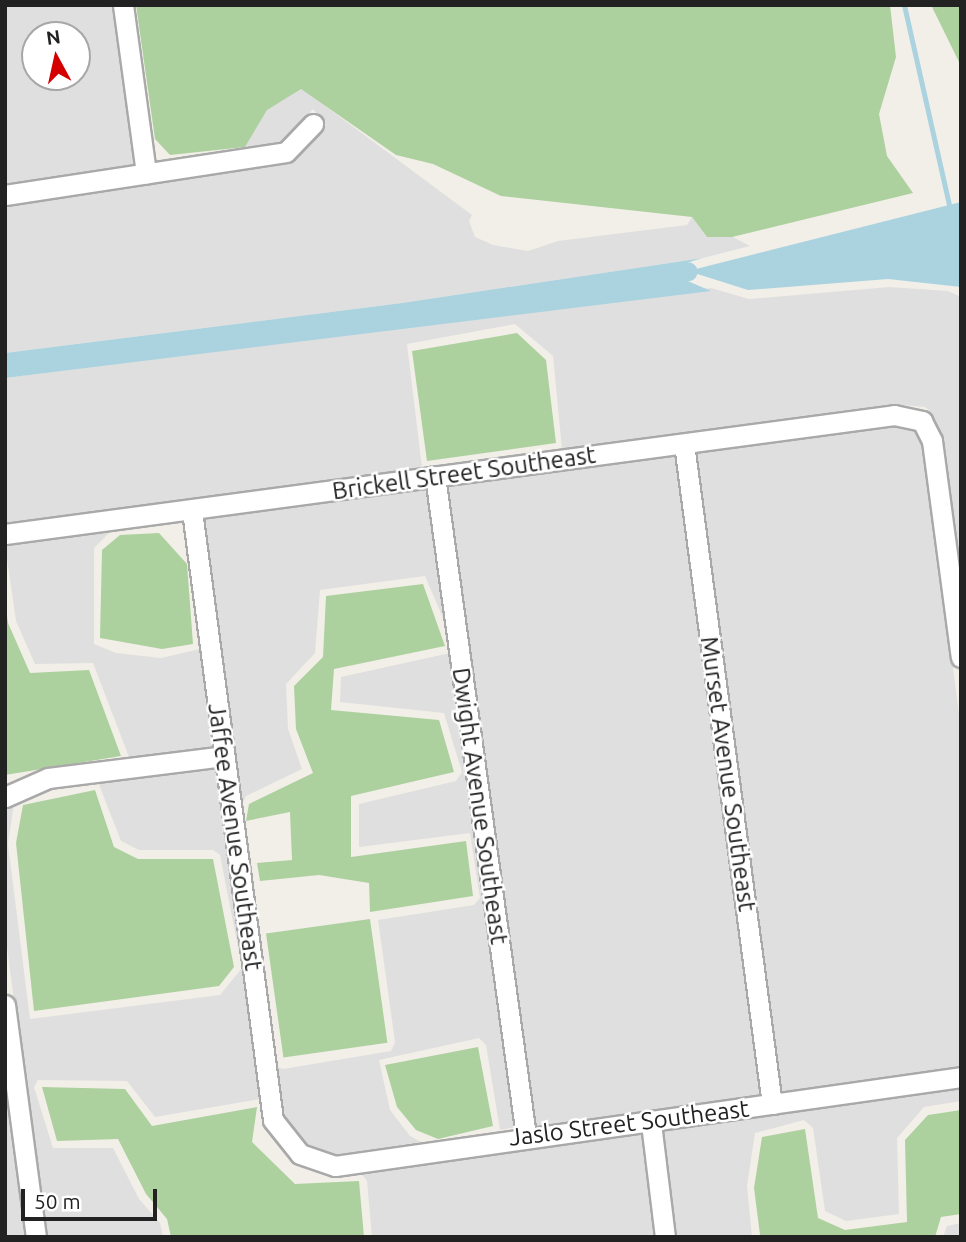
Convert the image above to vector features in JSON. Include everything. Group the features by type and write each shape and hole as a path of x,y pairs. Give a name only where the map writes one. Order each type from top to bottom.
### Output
{"street":[{"path":"123,5 146,173"},
{"path":"5,195 286,152 313,124"},
{"name":"Brickell Street Southeast","path":"5,534 894,415 922,421 932,441 961,657"},
{"name":"Murset Avenue Southeast","path":"684,443 772,1104"},
{"name":"Dwight Avenue Southeast","path":"435,477 526,1136"},
{"name":"Jaffee Avenue Southeast","path":"192,511 273,1120 300,1154"},
{"path":"5,797 48,778 224,756"},
{"path":"5,1004 36,1237"},
{"name":"Jaslo Street Southeast","path":"300,1154 335,1166 526,1136 651,1123 961,1077"},
{"path":"651,1123 665,1237"}],"shaded area":[{"path":"5,5 114,5 136,164 5,184"},
{"path":"301,88 472,215 469,221 475,237 493,245 528,251 558,241 687,225 692,217 707,237 729,235 750,246 703,258 402,303 5,353 5,206 288,163 326,125 313,109 282,142 245,147 266,110"},
{"path":"889,287 948,291 961,297 961,586 932,413 925,407 892,404 562,449 553,356 515,324 407,344 422,468 5,523 5,378 711,288 749,299"},
{"path":"894,426 916,430 923,445 961,728 961,1067 780,1093 695,453"},
{"path":"676,455 766,1095 535,1127 445,487"},
{"path":"427,488 446,625 425,576 320,590 315,653 286,684 288,729 302,769 246,796 240,808 202,520"},
{"path":"110,532 94,548 94,644 116,653 161,658 200,649 213,747 129,757 93,663 35,664 16,621 5,545"},
{"path":"450,653 515,1127 500,1130 486,1045 479,1038 379,1060 390,1110 410,1136 421,1142 335,1155 304,1145 281,1116 275,1066 283,1069 391,1051 395,1042 378,920 474,905 480,898 470,833 359,847 359,804 456,781 462,772 444,713 340,702 341,677"},
{"path":"216,768 260,1099 155,1117 127,1081 38,1080 34,1087 53,1148 113,1148 139,1199 160,1223 163,1237 45,1237 5,932 5,811 14,804 8,844 30,1019 220,995 242,968 220,855 213,850 139,850 121,841 98,782"},
{"path":"5,1076 26,1237 5,1237"},
{"path":"961,1088 961,1101 924,1107 897,1138 899,1214 846,1221 825,1211 813,1128 804,1120 755,1133 747,1186 752,1237 675,1237 661,1132"},
{"path":"643,1134 656,1237 372,1237 367,1181 360,1172"},
{"path":"961,1223 961,1237 943,1237 947,1226"}],"green space":[{"path":"136,5 890,5 896,57 879,114 887,156 913,193 732,237 707,237 692,217 501,196 433,164 396,155 301,89 267,110 245,147 170,155 155,139"},
{"path":"931,5 961,5 961,66"},
{"path":"517,333 546,360 556,443 427,461 412,351"},
{"path":"159,533 187,564 193,644 162,649 100,638 102,550 120,535"},
{"path":"423,584 445,646 334,669 331,710 439,720 454,772 351,796 351,857 466,841 473,896 370,912 369,883 319,875 260,881 257,863 292,860 290,812 246,821 249,804 313,773 296,729 294,686 323,657 326,596"},
{"path":"5,602 8,623 30,673 89,670 121,756 5,775"},
{"path":"95,790 114,847 138,859 213,859 234,967 219,986 34,1011 16,843 23,805"},
{"path":"370,919 387,1043 283,1057 266,934"},
{"path":"478,1047 493,1126 438,1139 416,1130 397,1107 385,1065"},
{"path":"42,1087 125,1089 152,1126 257,1107 252,1142 295,1184 359,1181 364,1237 171,1237 167,1219 146,1194 118,1139 57,1141"},
{"path":"961,1110 961,1214 941,1217 935,1237 760,1235 754,1188 762,1137 805,1129 818,1218 845,1230 907,1222 905,1140 928,1115"}],"water":[{"path":"961,202 961,287 888,279 748,290 688,271"},
{"path":"703,258 686,263 680,271 683,279 711,291 5,378 5,353 402,303"}],"waterway":[{"path":"904,5 949,204"},
{"path":"654,276 688,271"}]}
